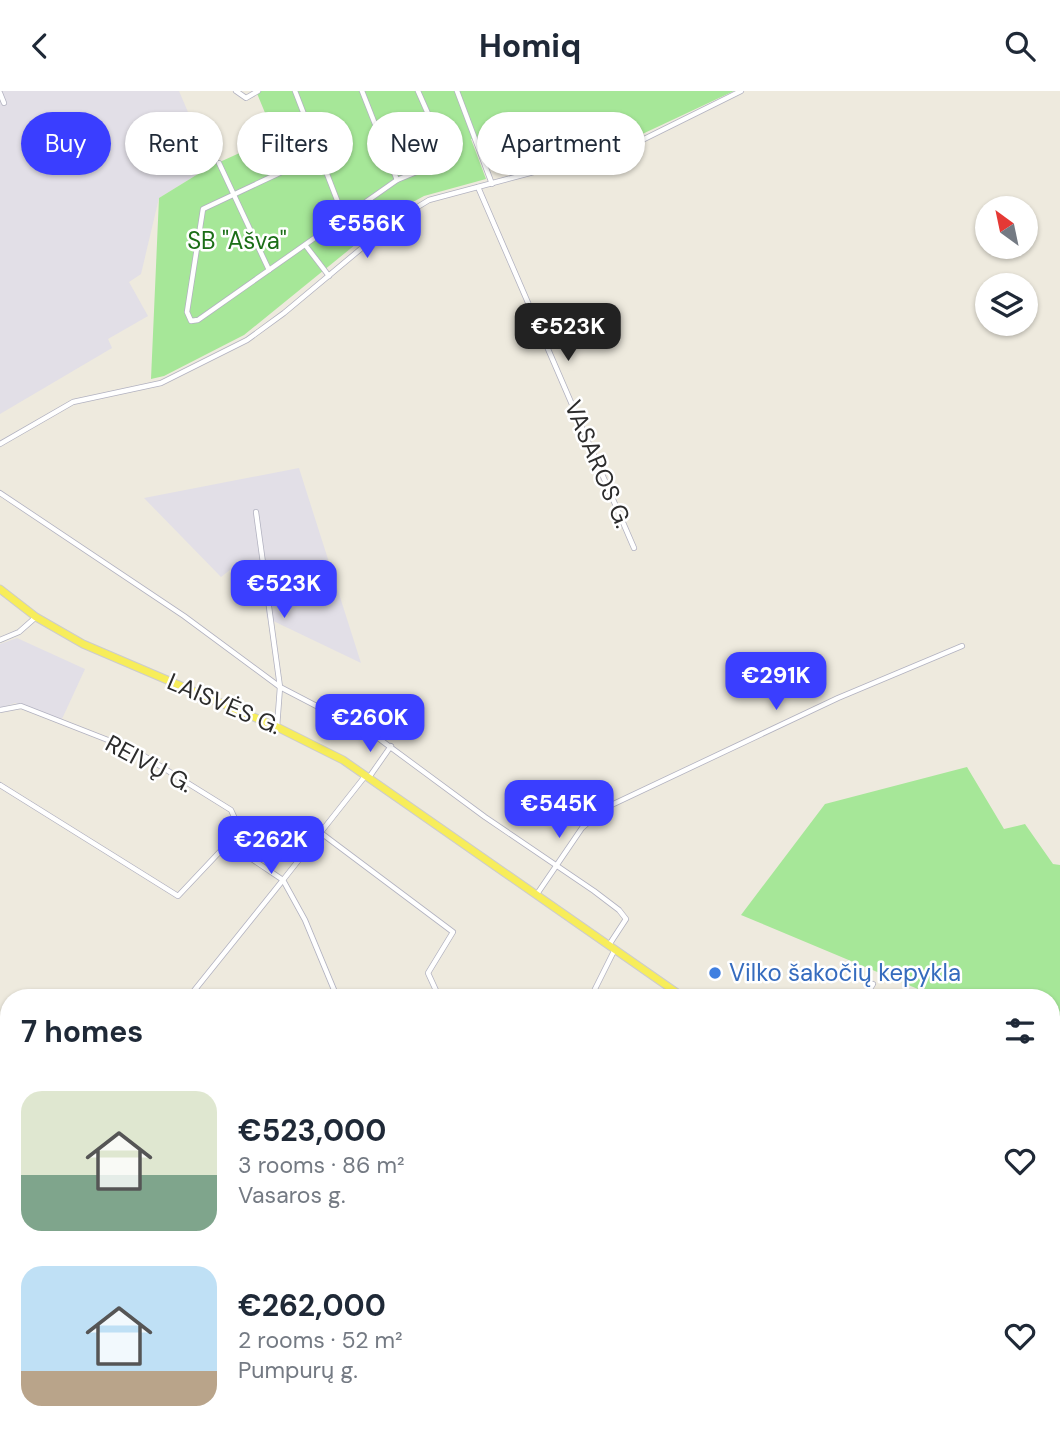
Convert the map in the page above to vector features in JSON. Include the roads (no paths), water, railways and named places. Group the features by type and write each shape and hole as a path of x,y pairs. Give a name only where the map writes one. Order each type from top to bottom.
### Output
{"main road":[{"name":"LAISVĖS G.","path":"0,589 36,617 101,652 277,727 368,775 672,989"}],"street":[{"path":"236,91 246,98 258,91"},
{"path":"295,91 303,112"},
{"path":"362,91 397,180"},
{"path":"276,175 209,206 201,215 187,312 191,321 198,320 397,180 448,159 418,91"},
{"path":"457,91 492,184"},
{"path":"0,444 73,402 161,383 247,340 411,209 429,200 628,147 741,91"},
{"path":"0,93 4,103"},
{"path":"223,172 269,270"},
{"path":"326,175 344,218"},
{"name":"VASAROS G.","path":"478,187 634,548"},
{"path":"306,246 329,276"},
{"path":"0,493 184,616 280,687 342,717 391,746 485,817 625,916 625,923 594,989"},
{"path":"256,512 280,687 277,727"},
{"path":"0,640 19,632 36,617"},
{"path":"537,894 582,828 605,808 776,726 962,646"},
{"name":"REIVŲ G.","path":"0,710 21,706 136,751 236,814 237,823 228,843"},
{"path":"195,989 391,746"},
{"path":"0,785 178,897 228,843 283,880 305,921 334,989"},
{"path":"321,833 453,932 428,973 435,989"},
{"path":"870,989 873,984"}],"place":[{"name":"Vilko šakočių kepykla","path":"715,973"}],"park label":[{"name":"SB \"Ašva\"","path":"237,241"}]}
